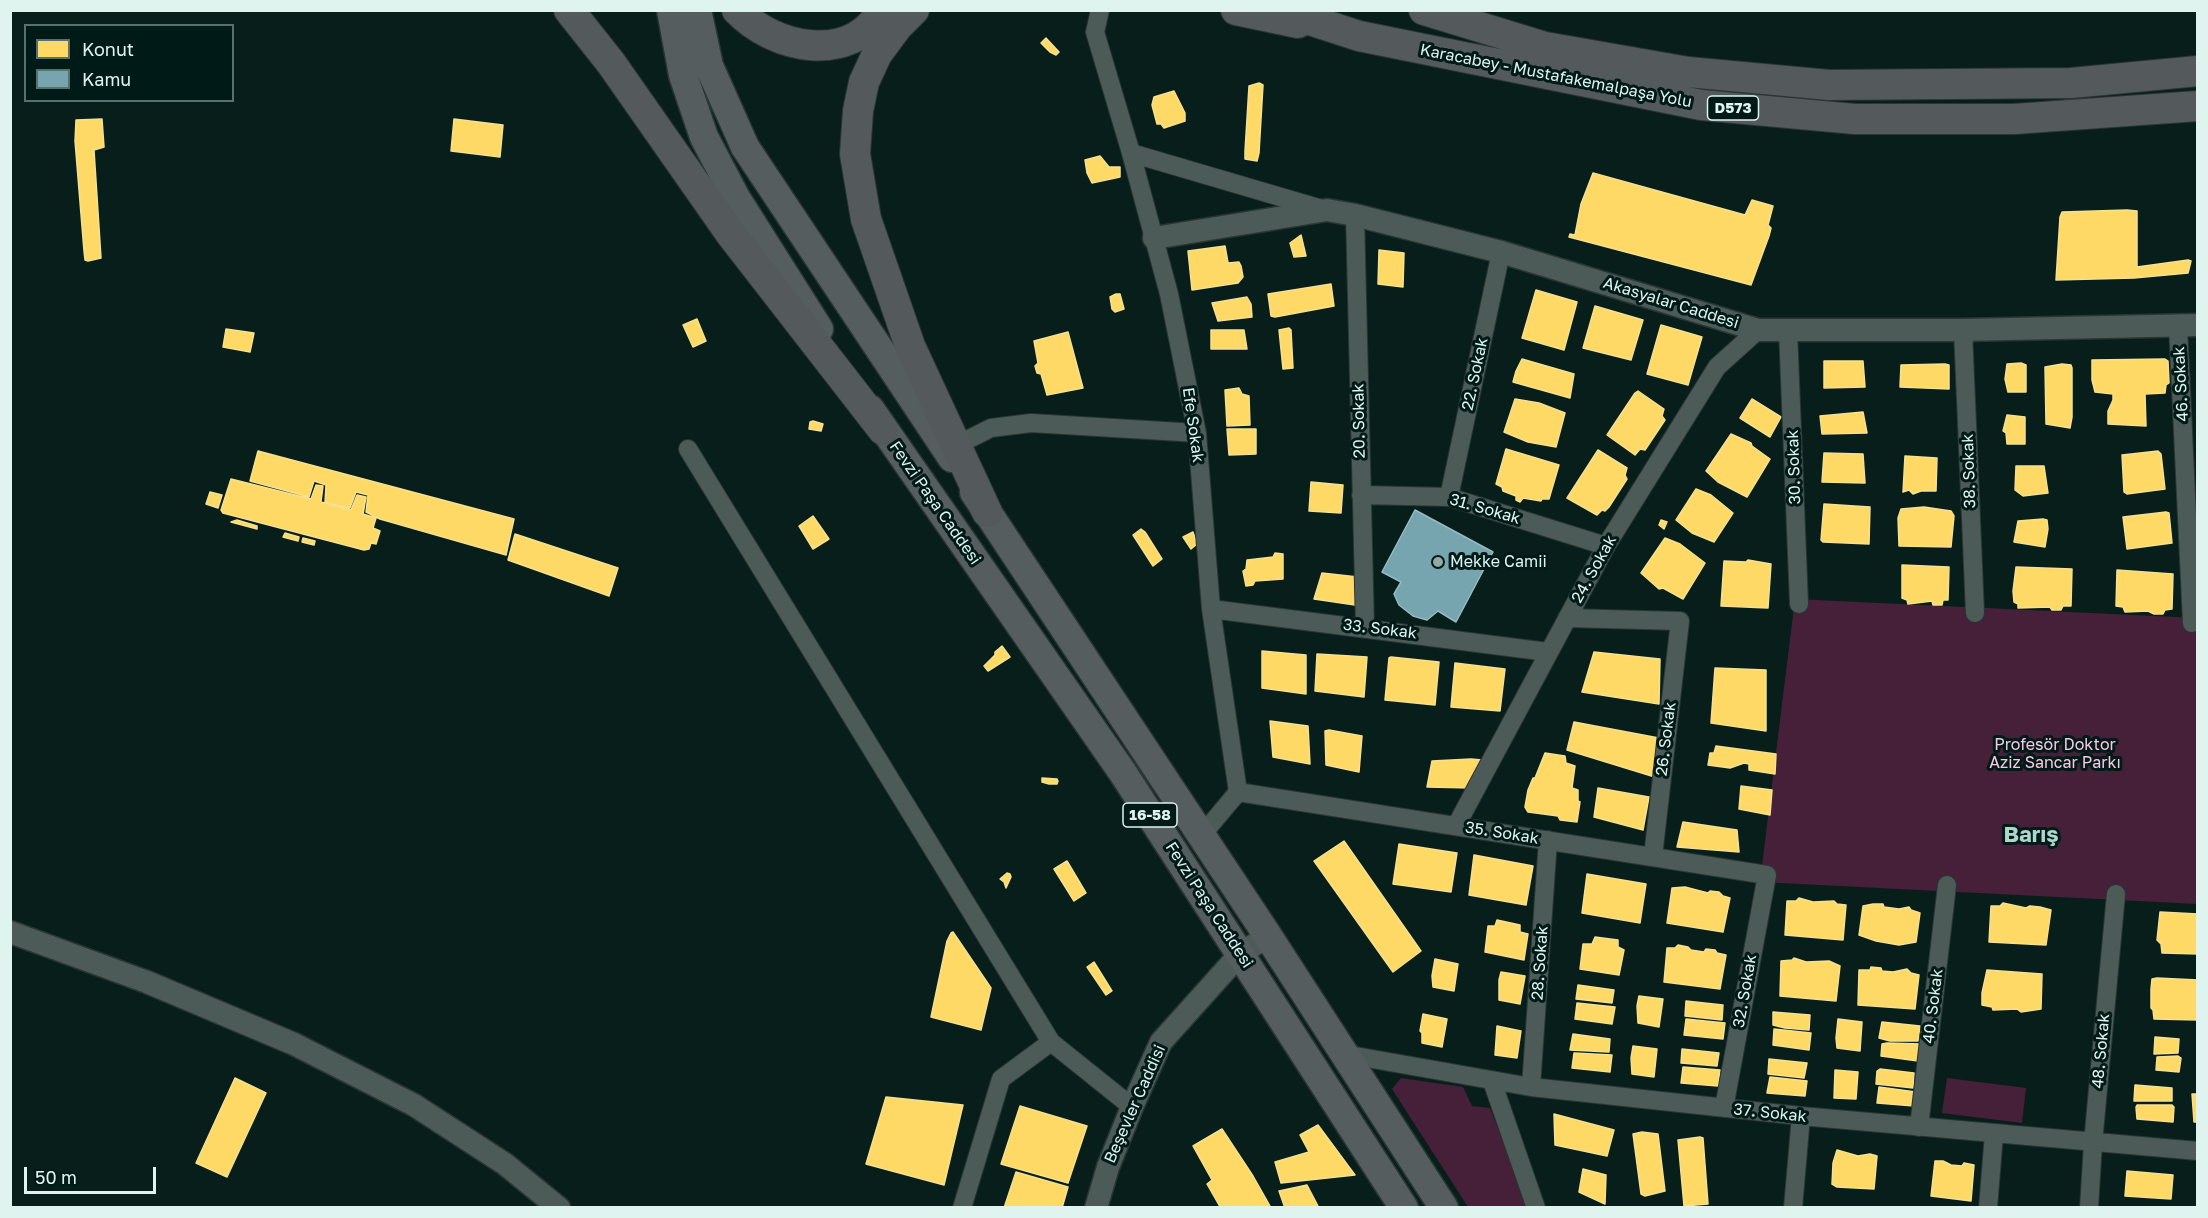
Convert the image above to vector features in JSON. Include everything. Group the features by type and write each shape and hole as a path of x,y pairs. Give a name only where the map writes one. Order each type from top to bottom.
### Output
{"highway":[{"path":"569,10 611,63 730,233 883,430"},
{"path":"737,10 768,35 806,45 829,46 859,35 876,21 882,10"},
{"path":"914,10 897,27 877,54 864,82 858,111 855,154 866,219 910,346 951,447 987,512"},
{"path":"1236,10 1359,36"},
{"name":"Karacabey - Mustafakemalpaşa Yolu","path":"1279,10 1359,36 1701,105 1855,119 2014,119 2198,106"},
{"name":"Karacabey - Mustafakemalpaşa Yolu","path":"1424,10 1545,47 1688,72 1829,85 2072,83 2198,71"}],"main road":[{"name":"Fevzi Paşa Caddesi","path":"671,10 683,75 704,137 736,198 883,430 1116,763 1404,1208"},
{"path":"697,10 709,66 745,147 951,447"},
{"name":"Fevzi Paşa Caddesi","path":"987,512 1268,936 1444,1208"}],"street":[{"name":"Efe Sokak","path":"1100,10 1095,32 1169,294 1197,434 1211,609 1238,792"},
{"path":"1131,153 1327,210"},
{"name":"Akasyalar Caddesi","path":"1154,238 1327,210 1501,252 1758,330 1963,330 2188,326"},
{"name":"20. Sokak","path":"1355,215 1365,627"},
{"name":"22. Sokak","path":"1449,497 1501,252"},
{"name":"46. Sokak","path":"2188,326 2192,623"},
{"name":"24. Sokak","path":"1456,826 1606,546 1717,367 1758,330"},
{"name":"30. Sokak","path":"1788,330 1799,604"},
{"name":"38. Sokak","path":"1963,330 1975,613"},
{"path":"951,447 991,428 1031,423 1197,434"},
{"path":"688,449 1052,1042 1132,1107"},
{"name":"31. Sokak","path":"1361,495 1449,497 1606,546"},
{"name":"33. Sokak","path":"1211,609 1548,652"},
{"name":"26. Sokak","path":"1567,618 1680,621 1653,856"},
{"path":"1201,836 1238,792"},
{"name":"35. Sokak","path":"1238,792 1767,875"},
{"name":"28. Sokak","path":"1531,1087 1548,840"},
{"name":"32. Sokak","path":"1724,1108 1767,875"},
{"name":"40. Sokak","path":"1919,1127 1947,885"},
{"name":"48. Sokak","path":"2089,1208 2092,1143 2116,894"},
{"path":"10,932 147,982 304,1049 414,1105 505,1164 559,1208"},
{"name":"Beşevler Caddisi","path":"1096,1208 1108,1167 1161,1042 1240,954 1268,936"},
{"path":"962,1208 1001,1079 1052,1042"},
{"name":"37. Sokak","path":"1344,1054 1531,1087 1801,1116 2198,1151"},
{"path":"1492,1081 1536,1208"},
{"path":"1793,1208 1801,1116"},
{"path":"1988,1208 1994,1134"}],"green space":[{"name":"Profesör Doktor Aziz Sancar Parkı","path":"1795,599 2197,618 2197,904 1760,882"},
{"path":"1401,1078 1463,1087 1472,1106 1490,1108 1528,1207 1468,1207 1392,1089"},
{"path":"1947,1078 2026,1088 2022,1123 1942,1113"}],"building: Konut":[{"path":"1046,38 1059,52 1056,55 1041,43"},
{"path":"1259,83 1263,85 1257,161 1245,159 1245,151 1249,86"},
{"path":"1174,91 1185,113 1185,121 1164,128 1161,124 1157,124 1152,105 1154,97"},
{"path":"102,119 104,147 94,150 101,258 88,261 85,260 84,251 75,141 76,120"},
{"path":"454,119 503,125 500,157 451,151"},
{"path":"1100,156 1109,167 1120,167 1120,177 1092,183 1087,173 1085,160"},
{"path":"1593,173 1745,215 1752,200 1773,206 1768,225 1771,228 1769,236 1751,285 1569,237 1570,234 1575,235 1581,204"},
{"path":"2137,211 2137,267 2188,260 2191,261 2188,273 2134,278 2056,280 2062,212"},
{"path":"1301,235 1306,256 1294,257 1290,243"},
{"path":"1225,246 1228,263 1239,262 1243,277 1238,283 1192,290 1188,251"},
{"path":"1379,250 1404,253 1403,287 1378,284"},
{"path":"1331,284 1334,306 1271,316 1268,294"},
{"path":"1536,290 1577,302 1564,350 1522,338"},
{"path":"1120,294 1124,309 1115,312 1112,309 1110,297"},
{"path":"1247,297 1251,304 1252,317 1218,321 1212,303"},
{"path":"1595,306 1643,320 1631,360 1583,348"},
{"path":"697,319 706,341 693,347 683,325"},
{"path":"1661,325 1702,337 1688,385 1647,374"},
{"path":"1289,328 1293,368 1283,369 1279,330"},
{"path":"226,329 254,333 250,352 223,347"},
{"path":"1211,330 1244,330 1247,349 1211,349"},
{"path":"1068,332 1083,388 1047,395 1041,374 1037,373 1035,366 1038,363 1034,341"},
{"path":"1522,359 1574,374 1570,398 1513,382"},
{"path":"2165,359 2168,361 2169,383 2166,385 2165,393 2145,394 2146,426 2108,424 2108,411 2113,394 2095,392 2092,380 2092,360"},
{"path":"1824,361 1863,361 1865,387 1824,388"},
{"path":"2007,364 2026,365 2026,392 2008,392 2005,379"},
{"path":"1901,365 1949,365 1949,389 1900,387"},
{"path":"2071,365 2072,368 2070,428 2046,424 2045,367"},
{"path":"1239,388 1242,394 1249,396 1250,425 1227,426 1225,390"},
{"path":"1638,391 1664,409 1662,416 1665,420 1645,450 1640,449 1635,455 1607,435"},
{"path":"1515,399 1539,403 1565,413 1556,447 1528,442 1504,432"},
{"path":"1752,399 1781,417 1770,437 1740,418"},
{"path":"1863,412 1867,433 1822,434 1820,416"},
{"path":"2007,415 2025,417 2025,444 2007,444 2006,433 2003,431"},
{"path":"810,422 823,424 821,431 809,429"},
{"path":"1227,429 1256,429 1256,454 1229,455"},
{"path":"1731,434 1751,443 1770,459 1747,497 1718,482 1706,471"},
{"path":"1506,449 1559,465 1549,499 1541,501 1523,498 1520,502 1516,500 1516,496 1503,491 1502,487 1496,484"},
{"path":"1598,450 1627,468 1625,475 1627,479 1609,507 1597,515 1567,498"},
{"path":"258,451 514,519 506,555 380,519 366,512 368,495 356,492 348,508 325,502 326,485 314,481 309,497 250,481"},
{"path":"2158,451 2161,454 2165,489 2127,494 2124,492 2122,455"},
{"path":"1824,453 1863,454 1865,483 1822,482"},
{"path":"1905,456 1937,458 1936,491 1921,491 1913,494 1909,490 1903,492"},
{"path":"2016,466 2044,466 2048,493 2023,496 2015,490"},
{"path":"231,479 311,499 316,485 323,486 321,502 351,510 357,495 366,497 363,514 376,518 373,528 380,531 376,544 371,543 369,549 364,550 223,513 221,510"},
{"path":"1311,482 1343,485 1341,513 1309,511"},
{"path":"1696,489 1711,495 1733,513 1714,542 1692,533 1676,520"},
{"path":"210,492 222,495 218,508 206,504"},
{"path":"1824,504 1870,507 1869,544 1823,542 1821,540"},
{"path":"1924,507 1951,511 1954,516 1951,547 1899,546 1898,518 1901,509"},
{"path":"2169,513 2172,543 2127,549 2123,517"},
{"path":"813,516 829,539 813,549 799,526"},
{"path":"237,520 257,526 257,529 231,522"},
{"path":"1661,520 1667,522 1664,529 1659,525"},
{"path":"2047,520 2048,529 2045,547 2014,542 2018,521"},
{"path":"1141,529 1162,559 1153,566 1133,535"},
{"path":"1193,532 1197,544 1191,549 1183,537"},
{"path":"285,533 299,537 298,541 283,537"},
{"path":"515,534 618,568 609,596 508,560"},
{"path":"303,538 315,541 314,545 302,542"},
{"path":"1665,538 1680,544 1705,563 1683,599 1663,588 1659,589 1641,573"},
{"path":"1275,553 1283,554 1283,579 1255,581 1253,585 1246,586 1243,571 1246,569 1247,560 1273,557"},
{"path":"1748,560 1771,564 1768,608 1721,606 1724,561 1746,562"},
{"path":"1902,565 1949,567 1948,600 1943,600 1942,605 1933,605 1932,601 1908,604 1907,600 1902,598"},
{"path":"2016,567 2072,569 2071,606 2063,606 2061,610 2052,610 2050,607 2018,608 2018,604 2014,602 2013,591"},
{"path":"2117,570 2173,574 2172,609 2165,610 2163,614 2154,614 2148,611 2125,612 2123,607 2116,606"},
{"path":"1322,573 1358,577 1355,605 1314,599"},
{"path":"1002,646 1010,657 988,671 984,666"},
{"path":"1262,651 1306,655 1306,694 1262,688"},
{"path":"1594,652 1660,659 1659,704 1582,692"},
{"path":"1317,654 1367,657 1364,697 1315,691"},
{"path":"1389,658 1439,662 1435,705 1385,700"},
{"path":"1455,663 1505,669 1500,711 1451,707"},
{"path":"1715,668 1766,670 1766,731 1711,723"},
{"path":"1270,721 1308,726 1310,764 1273,757"},
{"path":"1574,722 1659,738 1658,778 1567,750"},
{"path":"1325,731 1362,736 1359,772 1326,765"},
{"path":"1716,746 1776,754 1775,774 1749,770 1749,764 1744,763 1730,768 1708,765 1710,753 1714,753"},
{"path":"1545,753 1565,756 1566,763 1575,766 1572,788 1578,790 1578,801 1580,802 1577,822 1560,820 1558,816 1528,812 1525,807 1528,790"},
{"path":"1482,760 1472,788 1427,787 1432,761"},
{"path":"1042,778 1058,781 1057,784 1049,784 1042,782"},
{"path":"1741,786 1772,790 1770,815 1739,809"},
{"path":"1598,788 1649,797 1643,830 1594,817"},
{"path":"1683,822 1737,830 1739,852 1677,847"},
{"path":"1344,841 1421,951 1393,972 1314,861"},
{"path":"1399,844 1457,853 1451,892 1393,884"},
{"path":"1474,855 1533,866 1526,905 1469,895"},
{"path":"1067,861 1086,893 1074,901 1054,869"},
{"path":"1007,873 1011,877 1006,888 1000,879"},
{"path":"1587,874 1646,884 1640,923 1582,913"},
{"path":"1685,887 1708,893 1710,891 1719,892 1730,898 1723,932 1667,923 1672,888"},
{"path":"1799,898 1813,902 1834,901 1837,904 1846,905 1843,940 1785,935 1787,901 1796,901"},
{"path":"2003,903 2051,910 2046,945 1989,942 1991,906 2000,906"},
{"path":"1883,904 1884,907 1899,909 1909,907 1920,913 1916,942 1899,945 1859,935 1863,906"},
{"path":"2160,912 2198,914 2198,954 2162,953 2161,944 2157,940"},
{"path":"1497,920 1520,925 1520,932 1528,934 1524,960 1485,952 1488,926 1495,926"},
{"path":"953,932 991,988 981,1030 931,1017 947,941"},
{"path":"1595,937 1618,940 1618,947 1624,950 1619,975 1580,969 1583,944 1592,944"},
{"path":"1678,945 1704,952 1706,949 1715,950 1717,953 1726,955 1720,989 1664,982 1667,948 1675,948"},
{"path":"1794,958 1806,962 1829,961 1840,966 1836,1001 1780,996 1781,961"},
{"path":"1435,959 1458,964 1454,991 1433,987"},
{"path":"1094,962 1112,991 1106,995 1087,967"},
{"path":"1871,967 1893,972 1907,969 1919,975 1915,1009 1858,1005 1859,970 1870,970"},
{"path":"1987,970 2042,974 2041,1009 2021,1012 2017,1009 1993,1010 1992,1007 1982,1005"},
{"path":"1501,972 1525,976 1520,1004 1499,1000"},
{"path":"2152,979 2198,980 2198,1020 2154,1019 2151,1008 2151,989"},
{"path":"1578,985 1614,990 1612,1003 1576,999"},
{"path":"1639,996 1663,999 1659,1027 1638,1023"},
{"path":"1686,1001 1723,1005 1722,1020 1685,1016"},
{"path":"1577,1003 1615,1007 1612,1024 1575,1019"},
{"path":"1773,1012 1810,1015 1809,1030 1773,1025"},
{"path":"1423,1014 1447,1019 1442,1047 1422,1043 1420,1031"},
{"path":"1686,1019 1725,1023 1723,1039 1684,1035"},
{"path":"1838,1019 1862,1022 1860,1051 1837,1048"},
{"path":"1882,1022 1920,1026 1918,1041 1890,1041 1879,1038"},
{"path":"1497,1026 1521,1031 1517,1058 1495,1055"},
{"path":"1774,1029 1811,1033 1809,1050 1773,1045"},
{"path":"1573,1034 1610,1039 1609,1052 1570,1050"},
{"path":"2155,1037 2179,1039 2178,1053 2154,1054"},
{"path":"1882,1044 1921,1044 1918,1061 1881,1056"},
{"path":"1633,1046 1657,1049 1654,1077 1632,1074"},
{"path":"1682,1049 1719,1053 1717,1066 1681,1063"},
{"path":"1574,1053 1612,1055 1610,1072 1572,1068"},
{"path":"2178,1056 2181,1058 2179,1072 2156,1070 2157,1057"},
{"path":"1769,1059 1807,1063 1804,1078 1768,1074"},
{"path":"1683,1067 1720,1070 1718,1086 1681,1083"},
{"path":"1880,1069 1914,1073 1913,1088 1876,1084 1877,1071"},
{"path":"1835,1070 1858,1072 1856,1099 1834,1098"},
{"path":"1770,1077 1807,1081 1805,1096 1767,1093"},
{"path":"235,1078 266,1093 227,1177 196,1163"},
{"path":"2135,1085 2172,1088 2172,1101 2134,1101"},
{"path":"1879,1087 1916,1092 1914,1106 1877,1103"},
{"path":"2192,1094 2198,1094 2198,1122 2194,1122"},
{"path":"886,1097 963,1105 944,1185 866,1164"},
{"path":"2137,1105 2172,1105 2174,1107 2173,1122 2137,1119"},
{"path":"1020,1106 1087,1126 1068,1183 1001,1164"},
{"path":"1554,1114 1614,1130 1607,1156 1555,1145"},
{"path":"1318,1125 1355,1175 1281,1183 1275,1162 1309,1152 1300,1135"},
{"path":"1222,1129 1270,1206 1220,1208 1207,1184 1212,1180 1193,1146"},
{"path":"1642,1132 1658,1134 1665,1191 1645,1196 1641,1194 1633,1134"},
{"path":"1703,1138 1708,1204 1684,1206 1678,1140"},
{"path":"1837,1150 1858,1156 1870,1154 1877,1156 1874,1189 1837,1187 1832,1184 1833,1163"},
{"path":"1935,1161 1943,1161 1951,1165 1962,1166 1964,1163 1974,1165 1971,1201 1931,1196"},
{"path":"1583,1169 1606,1175 1605,1204 1579,1192"},
{"path":"2127,1171 2173,1175 2171,1199 2125,1196"},
{"path":"1016,1172 1068,1187 1062,1208 1004,1208"},
{"path":"1307,1185 1319,1208 1285,1208 1279,1191"}],"building: Kamu":[{"name":"Mekke Camii","path":"1415,510 1493,552 1456,622 1438,611 1427,620 1413,616 1399,605 1394,594 1401,582 1382,572"}],"place":[{"name":"Mekke Camii","path":"1438,562"}],"district":[{"name":"Barış","path":"2031,835"}]}
